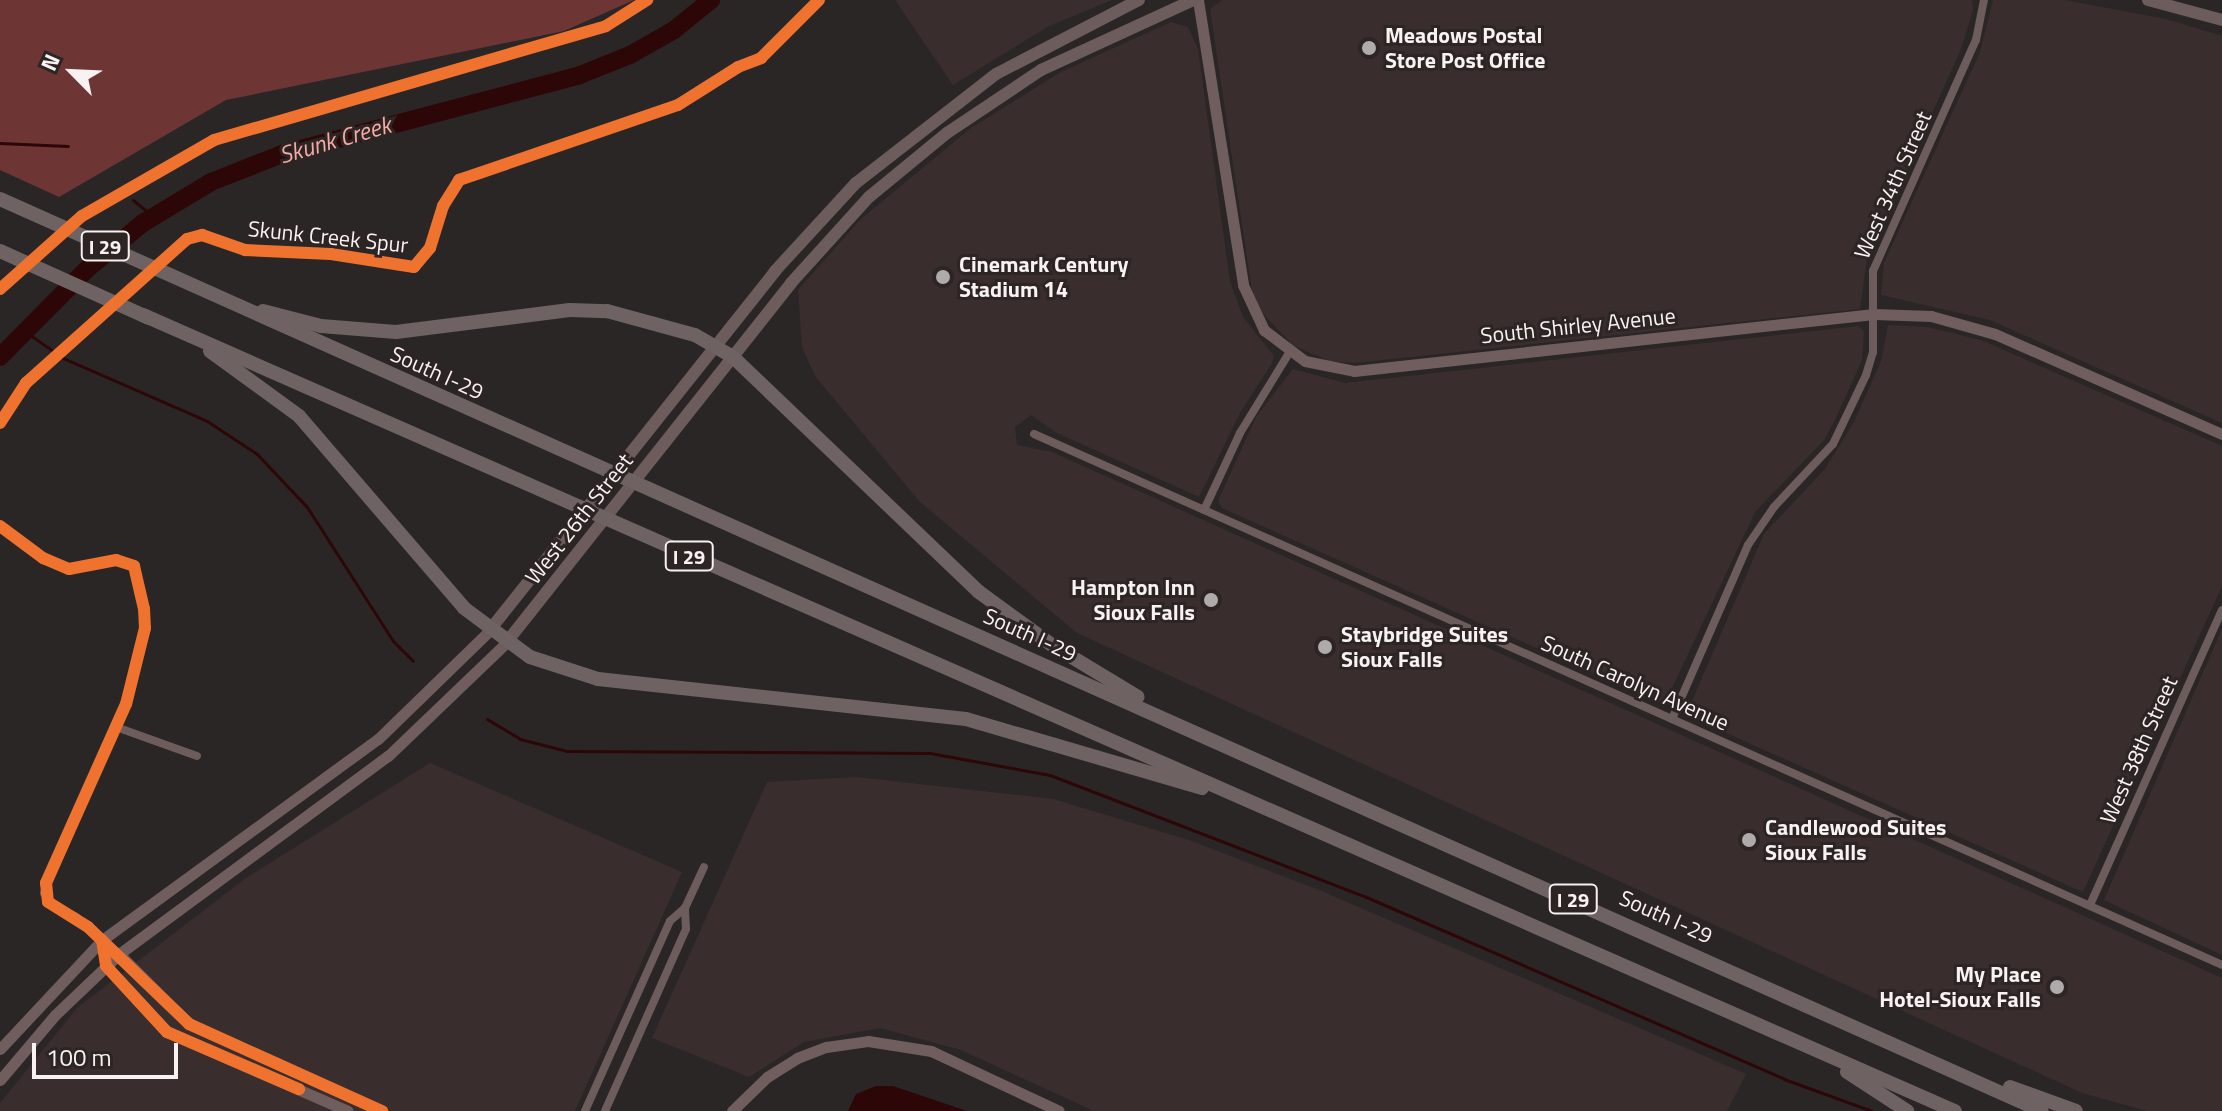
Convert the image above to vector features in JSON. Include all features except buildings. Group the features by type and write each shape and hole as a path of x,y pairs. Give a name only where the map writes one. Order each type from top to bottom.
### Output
{"highway":[{"name":"South I-29","path":"0,199 1931,1057 2042,1111"},
{"name":"I 29","path":"4,253 1955,1111"},
{"path":"174,278 262,311 344,329 425,330 589,310 655,320 716,346 733,357 979,592 1078,662 1216,740"},
{"path":"136,312 223,358 299,416 489,631 552,667 598,679 966,719 1067,745 1169,781 1235,795"},
{"path":"1820,1054 1907,1111"},
{"path":"1931,1057 2076,1111"}],"main road":[{"name":"West 26th Street","path":"489,631 813,226 908,138 1032,53 1139,0"},
{"name":"West 26th Street","path":"506,643 827,240 929,146 1041,70 1196,0"},
{"path":"2148,0 2222,20"}],"street":[{"path":"1196,0 1243,285 1264,330 1289,353 1243,428 1204,510"},
{"name":"West 34th Street","path":"1672,719 1748,545 1774,507 1833,444 1846,420 1871,360 1873,271 1976,40 1984,0"},
{"name":"South Shirley Avenue","path":"1289,353 1354,371 1874,314 1931,316 1974,325 2222,434"},
{"name":"South Carolyn Avenue","path":"1034,434 2222,965"},
{"name":"West 38th Street","path":"2090,905 2222,610"},
{"name":"West 26th Street","path":"0,1049 102,940 378,739 489,631"},
{"name":"West 26th Street","path":"0,1080 55,1015 119,954 388,756 506,643"},
{"path":"126,704 44,893 48,902 76,917 119,954 189,1024 382,1111"},
{"path":"116,727 197,756"},
{"path":"585,1111 670,921 685,908 704,867"},
{"path":"605,1111 686,929 685,908"},
{"path":"102,940 106,966 145,1011 179,1040 348,1111"},
{"path":"732,1111 767,1077 797,1058 826,1047 868,1041 931,1051 1059,1111"}],"shaded area":[{"path":"0,0 634,0 564,31 226,100 59,197 0,170"},
{"path":"895,0 1112,0 1049,26 953,85"},
{"path":"1222,0 1972,0 1973,10 1961,49 1867,258 1860,309 1354,363 1330,361 1294,346 1260,311 1252,291 1210,9"},
{"path":"1993,0 2065,0 2166,19 2222,36 2222,423 1990,320 1881,295 1884,263 1980,52"},
{"path":"1171,22 1188,27 1198,49 1230,282 1243,317 1274,356 1272,363 1240,413 1199,497 1055,432 1031,415 1015,427 1017,445 1052,452 2222,978 2222,1111 2147,1111 2082,1093 1077,633 919,501 815,376 802,347 798,290 861,219 971,128 1061,72"},
{"path":"1888,325 1927,327 1981,340 2222,446 2222,586 2083,892 1686,715 1764,534 1825,469 1854,422 1881,361"},
{"path":"1858,326 1864,331 1862,360 1835,420 1824,440 1755,512 1664,705 1222,508 1218,501 1256,417 1293,369 1345,383"},
{"path":"2222,629 2222,955 2104,900"},
{"path":"430,763 682,872 575,1111 0,1111 0,1103 77,1008 246,878"},
{"path":"856,777 1053,799 1189,840 1319,890 1746,1074 1727,1111 1094,1111 961,1050 880,1028 804,1042 749,1077 652,1038 767,782"},
{"path":"876,1086 893,1086 967,1111 848,1111 856,1094"}],"waterway":[{"name":"Skunk Creek","path":"0,357 87,269 143,223 211,182 282,154 580,75 630,55 674,30 711,0"},
{"path":"0,143 68,146"},
{"path":"133,200 153,216"},
{"path":"23,330 63,358 207,421 257,454 307,507 393,641 413,661"},
{"path":"487,719 520,739 567,751 930,753 1050,775 1364,896 1784,1079 1872,1111"}],"cycle path":[{"path":"0,289 82,216 214,140 606,26 647,0"},
{"name":"Skunk Creek Spur","path":"0,423 26,383 187,239 202,235 245,250 331,254 414,267 430,248 443,206 459,180 678,105 738,67 761,58 819,0"},
{"path":"0,526 43,558 69,569 116,560 134,566 144,609 145,628 126,704 46,883 48,902 88,927 189,1024 382,1111"},
{"path":"102,940 106,966 167,1032 299,1089"}],"place":[{"name":"Meadows Postal Store Post Office","path":"1369,48"},
{"name":"Cinemark Century Stadium 14","path":"943,277"},
{"name":"Hampton Inn Sioux Falls","path":"1211,600"},
{"name":"Staybridge Suites Sioux Falls","path":"1325,647"},
{"name":"Candlewood Suites Sioux Falls","path":"1749,840"},
{"name":"My Place Hotel-Sioux Falls","path":"2057,987"}]}
